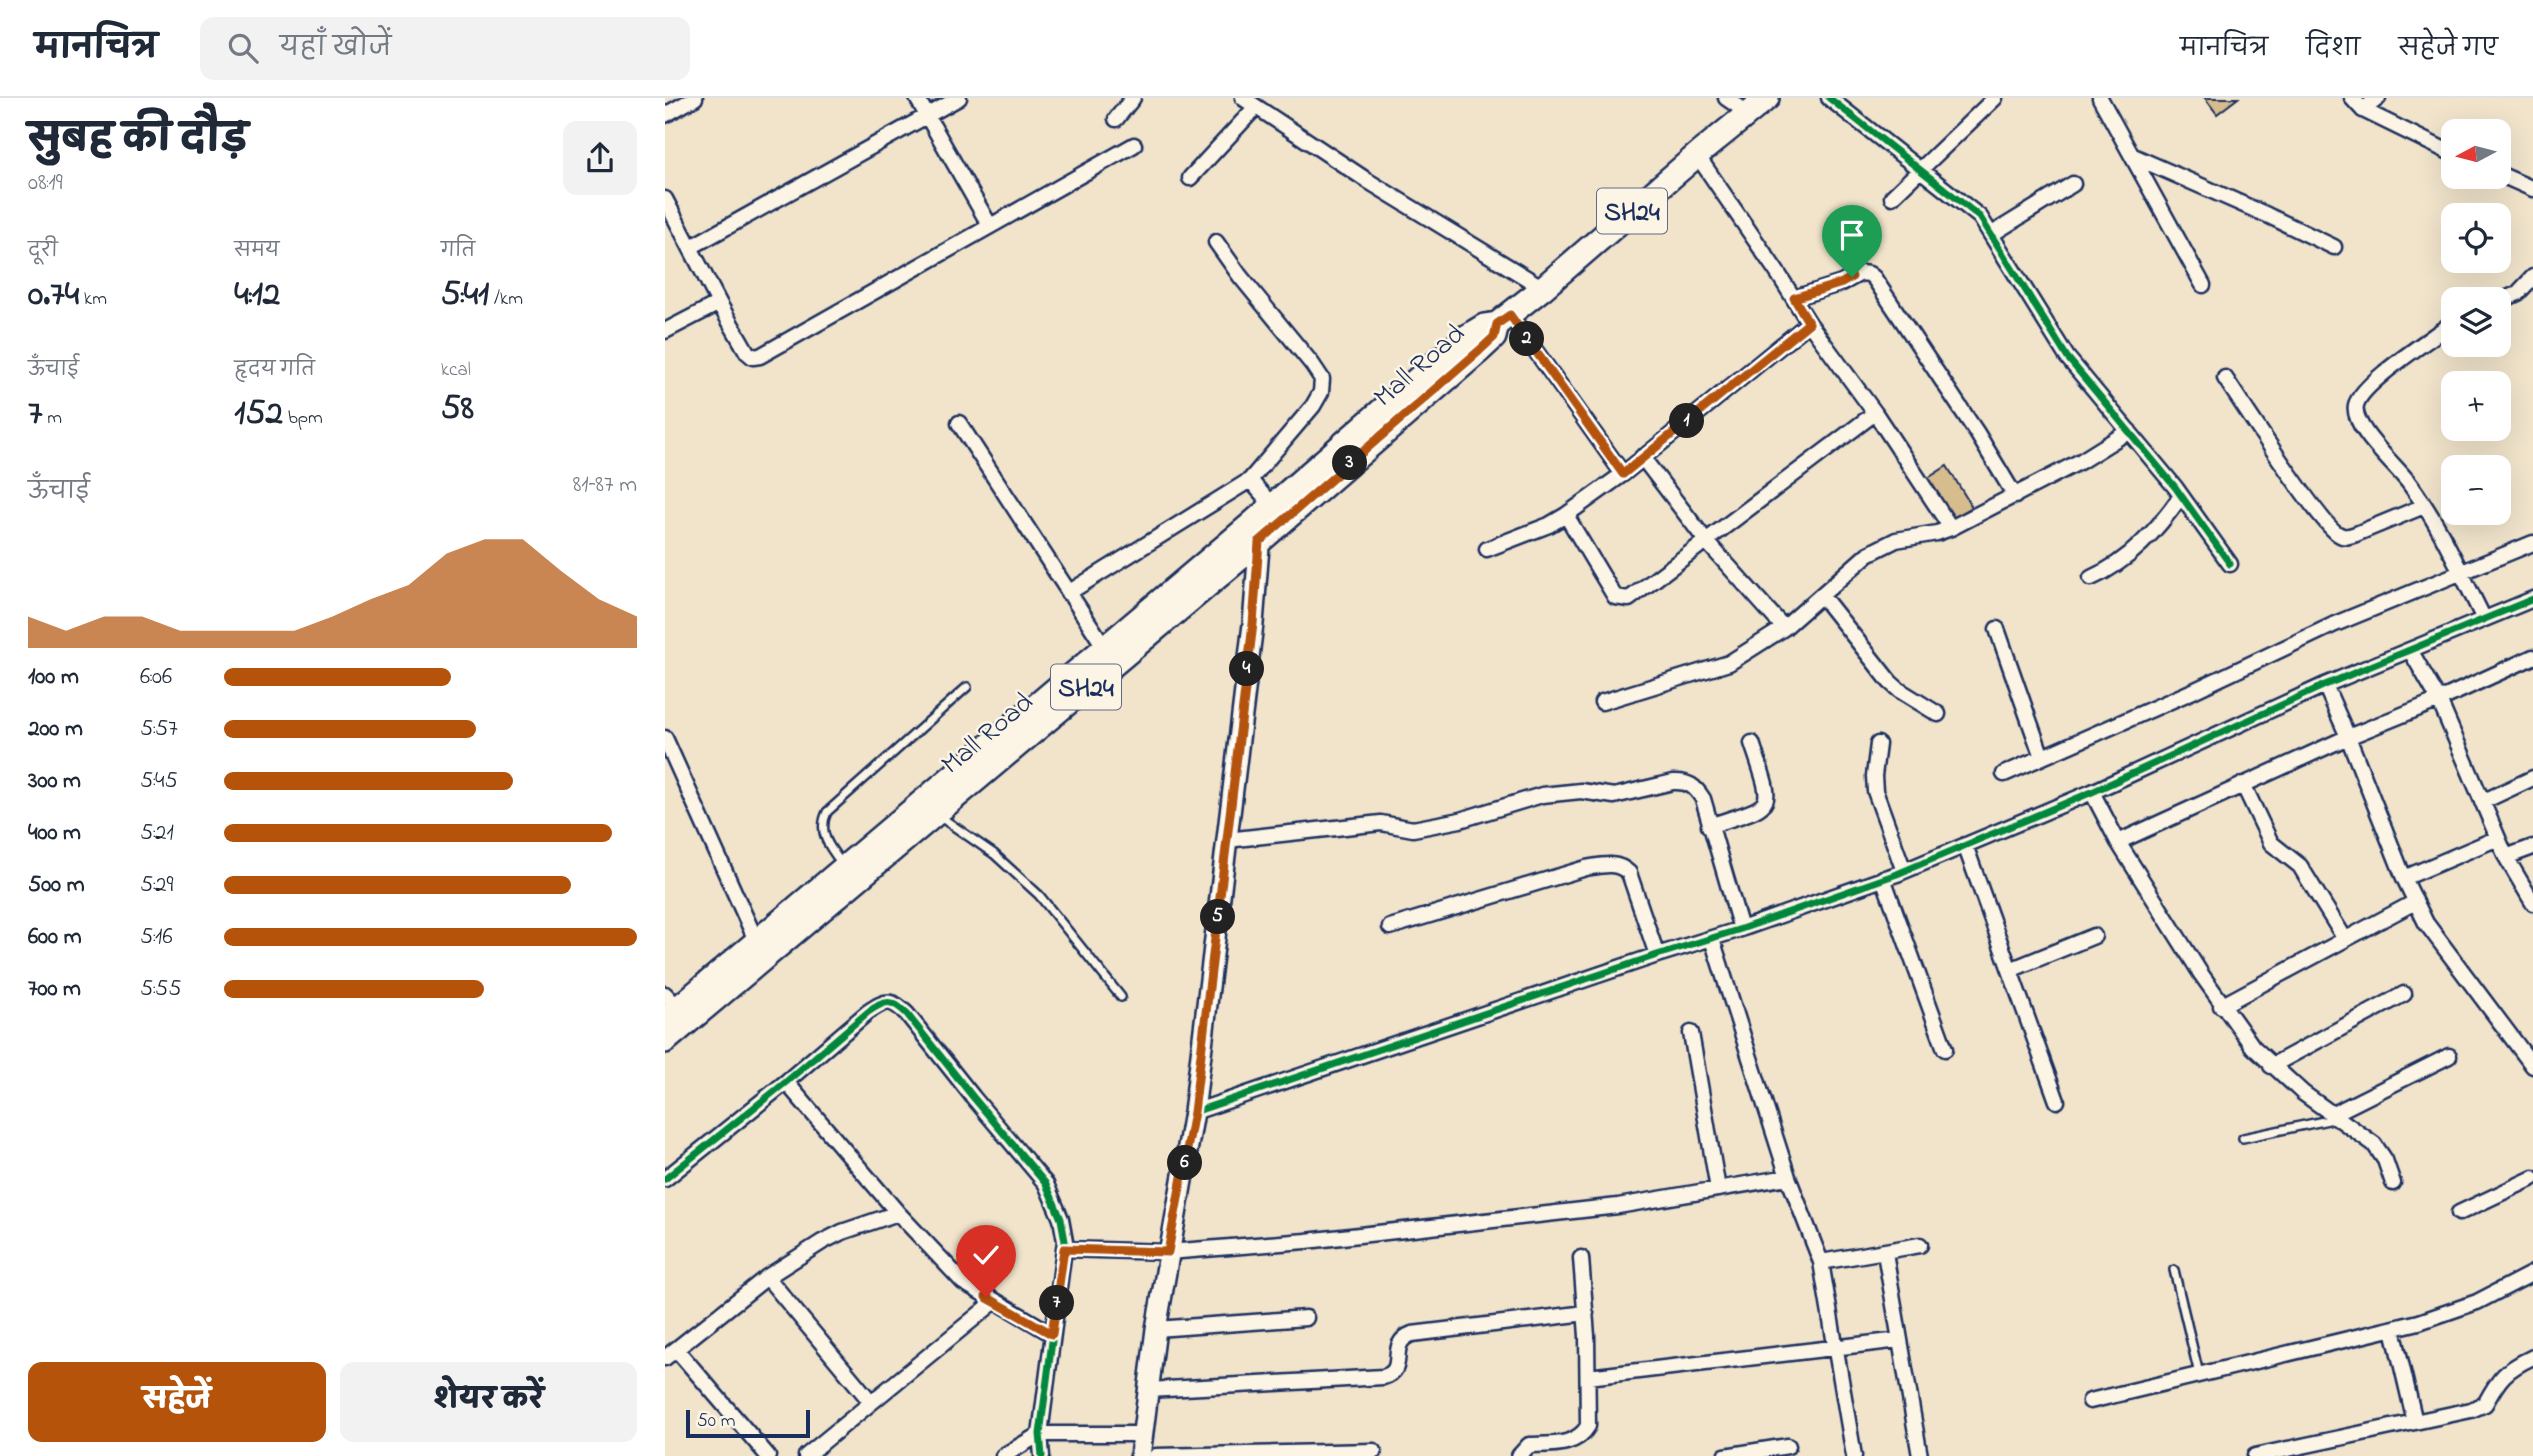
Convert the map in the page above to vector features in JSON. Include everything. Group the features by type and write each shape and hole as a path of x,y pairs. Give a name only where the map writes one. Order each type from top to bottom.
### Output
{"main road":[{"name":"Mall Road","path":"669,1007 760,951 936,814 1109,655 1273,513 1479,351 1494,337 1503,320 1767,98"},
{"name":"Mall Road","path":"665,1041 845,868 1109,655 1259,542 1273,513"},
{"path":"1140,1456 1168,1252 1194,1112 1253,624 1259,542"}],"street":[{"path":"665,116 695,98"},
{"path":"917,98 990,226"},
{"path":"691,247 959,98"},
{"path":"1116,120 1133,98"},
{"path":"1243,98 1369,181 1543,288"},
{"path":"1726,98 1748,113"},
{"path":"1829,98 1968,206 1992,234 2038,314 2067,357 2181,496 2230,564"},
{"path":"1892,197 1996,98"},
{"path":"2100,98 2203,285"},
{"path":"2352,98 2363,110 2441,148"},
{"path":"2363,110 2378,98"},
{"path":"1190,178 1255,108"},
{"path":"665,199 719,303 747,352 753,357 1134,145"},
{"path":"1697,155 1951,528"},
{"path":"2133,156 2334,247"},
{"path":"2511,179 2533,188"},
{"path":"1992,234 2073,184"},
{"path":"1068,593 1250,480 1313,406 1321,392 1322,379 1216,242"},
{"path":"1794,298 1842,283 1861,273 1874,278 1977,433 2015,496"},
{"path":"2511,296 2518,293 2533,276"},
{"path":"665,331 719,303"},
{"path":"1503,320 1623,474"},
{"path":"1487,549 1549,525 1566,515 1623,474 1809,323"},
{"path":"2441,331 2375,380 2360,396 2355,406 2357,416 2368,435 2409,483 2424,506 2484,619"},
{"path":"2225,378 2315,508 2339,535 2346,537 2356,534 2424,506"},
{"path":"1566,515 1615,597 1619,599 1636,596 1875,413"},
{"path":"959,423 1109,655"},
{"path":"1602,702 1728,663 1784,628 1868,554 1887,544 1951,528 2015,496 2129,431"},
{"path":"1642,457 1707,542 1784,628"},
{"path":"1250,480 1273,513"},
{"path":"2091,578 2108,571 2149,538 2181,496"},
{"path":"2004,774 2193,691 2335,624 2533,543"},
{"path":"1822,596 1890,682 1938,714"},
{"path":"1194,1112 1657,955 1712,939 1905,871 2092,792 2325,685 2533,599"},
{"path":"1997,629 2042,757"},
{"path":"2410,650 2439,700 2506,857 2533,903"},
{"path":"2118,842 2348,737 2439,700 2533,657"},
{"path":"2325,685 2404,878 2426,923 2533,1066"},
{"path":"665,738 760,951"},
{"path":"1709,826 1754,811 1767,802 1767,788 1752,743"},
{"path":"1878,744 1875,790 1905,871"},
{"path":"2482,802 2533,778"},
{"path":"1227,840 1381,823 1413,829 1460,820 1542,795 1581,791 1614,796 1673,782 1690,783 1703,799 1741,929"},
{"path":"2243,785 2271,844 2300,866 2345,939"},
{"path":"2092,792 2118,842 2221,1006 2271,1066 2381,1151 2393,1183"},
{"path":"2404,878 2498,838"},
{"path":"1965,845 2057,1101"},
{"path":"2506,857 2533,847"},
{"path":"1390,927 1586,868 1622,866 1629,873 1657,955"},
{"path":"1884,878 1945,1049"},
{"path":"2221,1006 2415,902"},
{"path":"2010,970 2094,936"},
{"path":"1712,939 1788,1177 1821,1262 1854,1456"},
{"path":"2271,1066 2404,993"},
{"path":"665,1179 868,1012 881,1003 891,1002 897,1005 1047,1184 1061,1219 1064,1249 1040,1434 1042,1456"},
{"path":"1691,1033 1719,1189"},
{"path":"2336,1116 2449,1056"},
{"path":"786,1082 898,1213 963,1282 1052,1334"},
{"path":"1064,1249 1168,1252 1305,1241 1618,1206 1788,1177"},
{"path":"2459,1213 2533,1178"},
{"path":"768,1456 671,1353 767,1278 822,1242 842,1232 898,1213"},
{"path":"1821,1262 1920,1245"},
{"path":"1885,1252 1920,1456"},
{"path":"1519,1456 1528,1446 1567,1442 1584,1434 1588,1426 1586,1313 1581,1258"},
{"path":"2090,1401 2448,1314 2533,1273"},
{"path":"767,1278 871,1402"},
{"path":"806,1456 994,1301"},
{"path":"1148,1390 1383,1377 1393,1372 1397,1365 1398,1343 1403,1337 1412,1334 1586,1313"},
{"path":"1156,1329 1306,1318"},
{"path":"2393,1329 2415,1422"},
{"path":"1588,1377 1900,1340"},
{"path":"2255,1456 2471,1410 2485,1404 2497,1381 2507,1370 2533,1357"},
{"path":"1003,1456 1040,1434 1143,1434"},
{"path":"1725,1456 1789,1446"},
{"path":"1156,1456 1374,1451"}],"lane":[{"path":"845,868 822,831 827,811 967,687"},
{"path":"936,814 994,854 1039,895 1121,997"},
{"path":"2243,1139 2336,1116"},
{"path":"2175,1270 2199,1375"}],"building":[{"path":"2205,98 2238,98 2217,114"},
{"path":"1947,466 1972,507 1950,521 1925,480"}],"cycle path":[{"path":"1829,98 1980,217 2067,357 2175,487 2230,564"},
{"path":"1194,1112 1897,874 2092,792 2325,685 2533,599"},
{"path":"665,1179 868,1012 884,1003 893,1003 907,1014 1046,1184 1061,1219 1065,1241 1040,1434 1042,1456"}],"route":[{"path":"986,1297 1052,1334 1064,1249 1168,1252 1194,1112 1253,624 1259,542 1479,351 1494,337 1497,324 1510,315 1623,474 1809,323 1794,298 1842,283 1852,277"}]}
